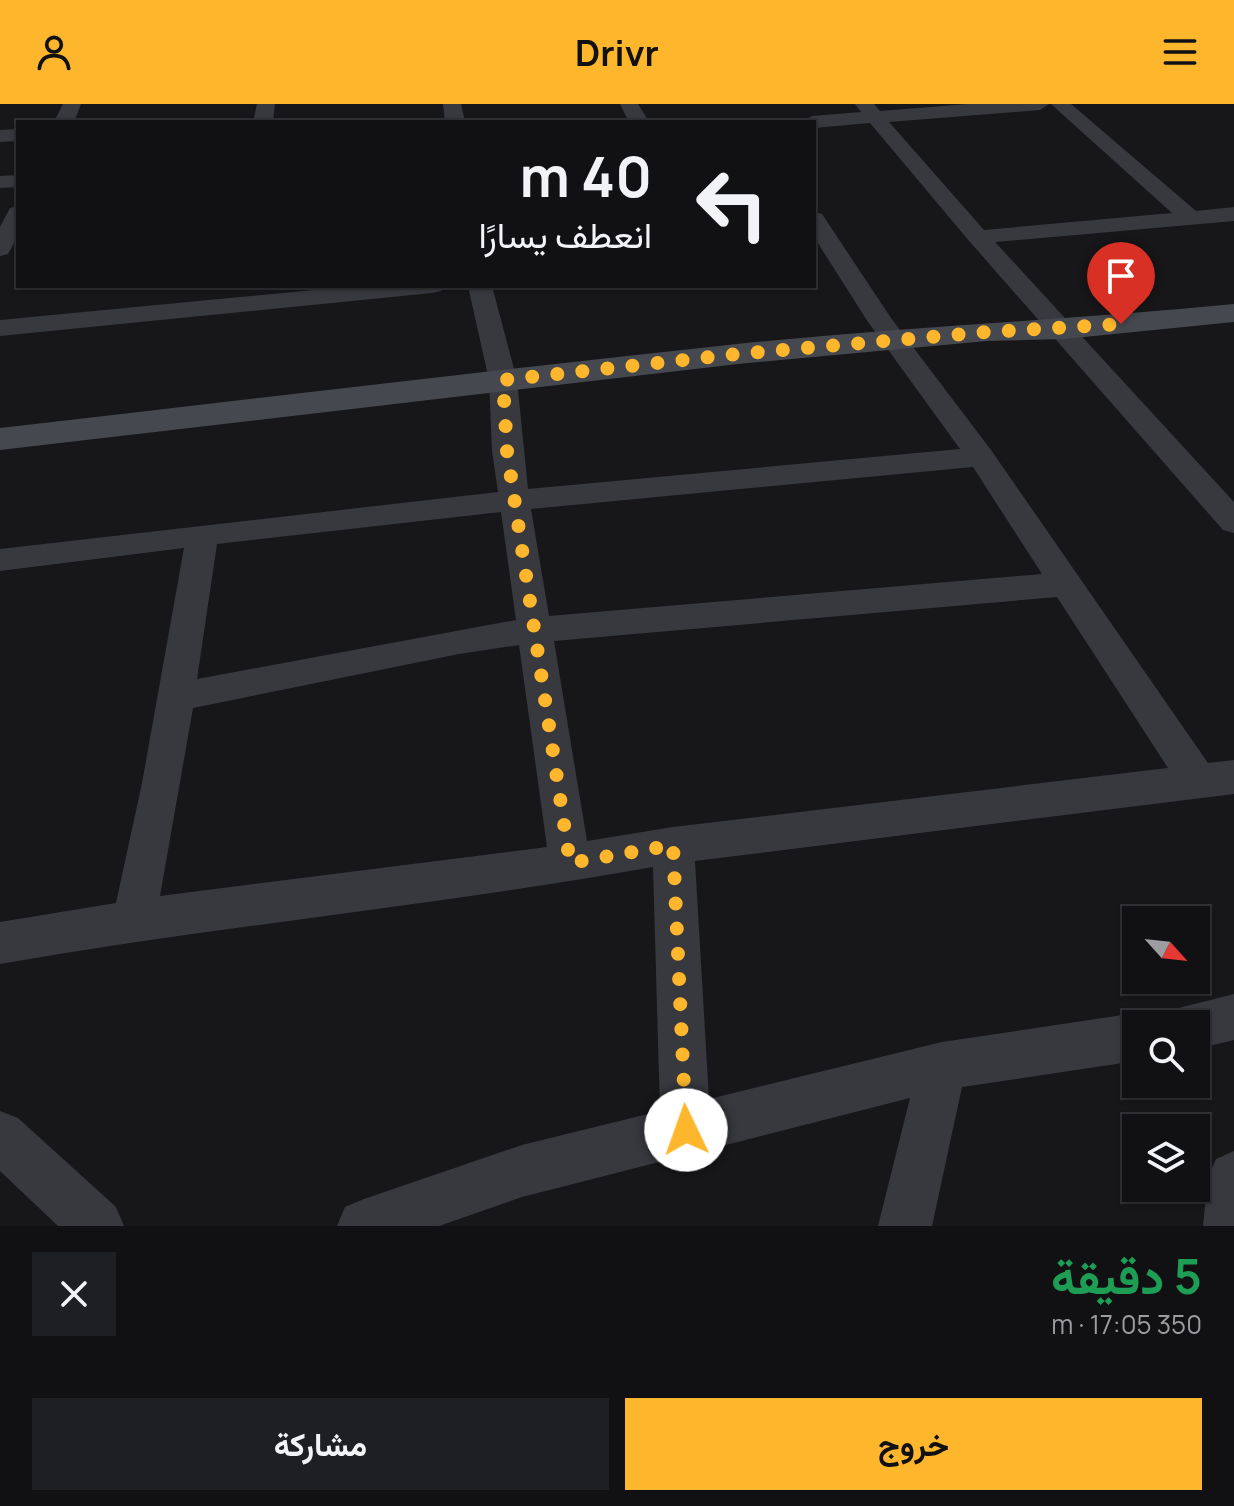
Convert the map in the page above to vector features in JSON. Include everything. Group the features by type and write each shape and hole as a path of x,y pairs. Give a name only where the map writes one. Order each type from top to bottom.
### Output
{"street":[{"path":"816,121 870,111 1040,104"},
{"path":"1060,104 1191,218"},
{"path":"870,111 978,237 1234,522"},
{"path":"978,237 1234,214"},
{"path":"0,249 16,217"},
{"path":"816,226 823,250 890,332 981,457 1064,584 1216,780"},
{"path":"0,328 245,295 390,288"},
{"path":"481,288 502,369 507,451 570,863"},
{"path":"0,411 502,369 738,354 890,332 987,332 1234,290"},
{"path":"1054,320 1234,313"},
{"path":"0,439 502,369"},
{"path":"0,560 515,501 981,457"},
{"path":"134,920 177,697 202,535"},
{"path":"177,697 459,641 535,630 1064,584"},
{"path":"0,943 134,920 570,863 673,845 1216,780"},
{"path":"673,845 686,1130"},
{"path":"1210,1022 1234,1017"},
{"path":"364,1226 522,1171 942,1066 1122,1039"},
{"path":"905,1226 942,1066"},
{"path":"0,1136 97,1226"},
{"path":"1230,1226 1234,1177"}],"route":[{"path":"686,1130 673,845 570,863 507,451 503,380 738,354 987,332 1064,330 1121,324"}]}
